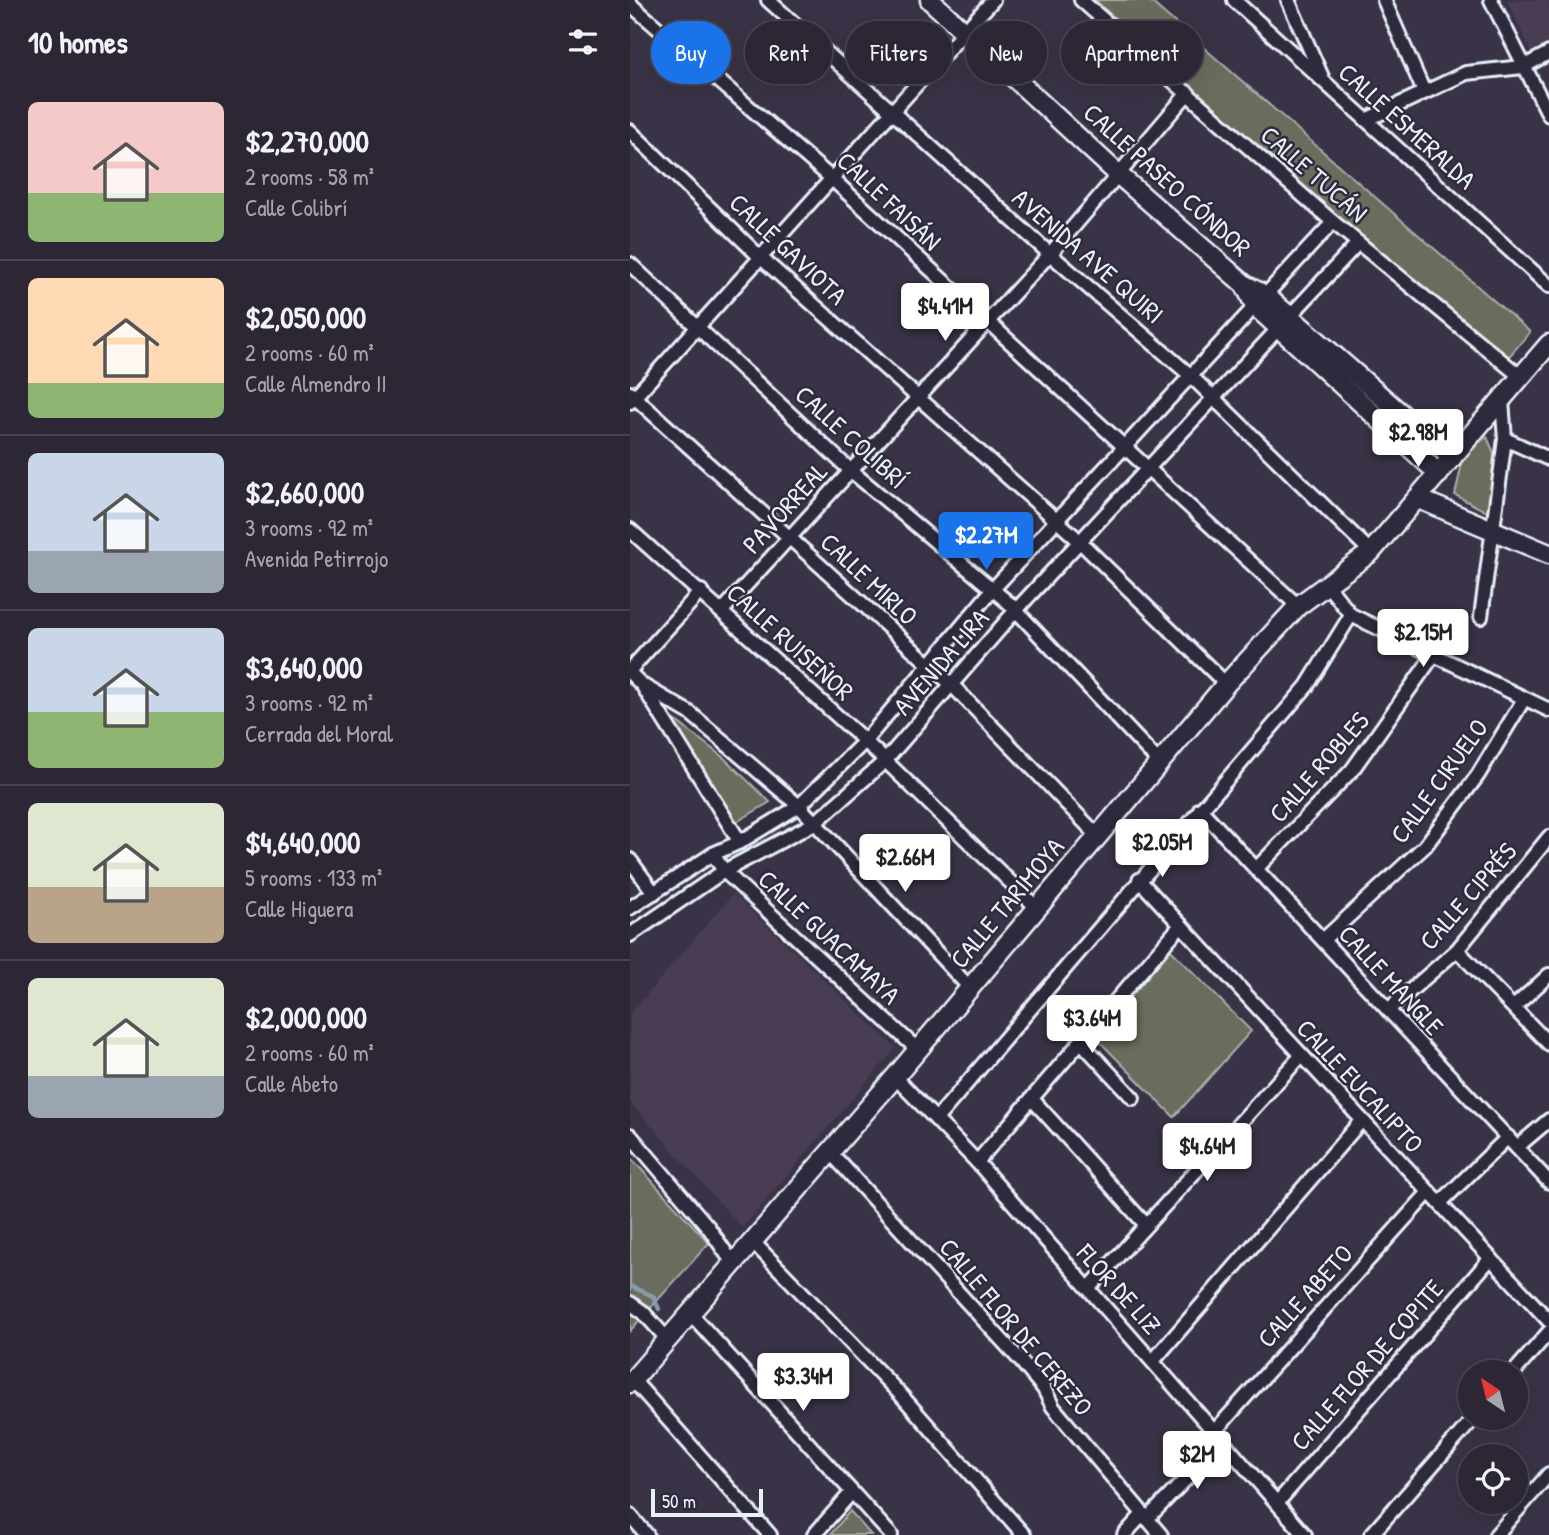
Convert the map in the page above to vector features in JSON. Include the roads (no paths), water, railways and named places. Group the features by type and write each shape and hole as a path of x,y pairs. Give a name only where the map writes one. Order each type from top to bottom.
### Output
{"street":[{"name":"AVENIDA AVE QUIRI","path":"768,0 1050,254 1191,376 1371,552"},
{"name":"CALLE PASEO CÓNDOR","path":"930,0 1120,176 1245,285 1439,474"},
{"path":"631,397 831,177 893,113 963,30 993,0"},
{"name":"CALLE TUCÁN","path":"1082,0 1357,243 1521,377"},
{"path":"1288,0 1324,82"},
{"path":"1384,0 1424,92"},
{"path":"1491,0 1549,115"},
{"name":"CALLE ESMERALDA","path":"1235,1 1549,286"},
{"name":"CALLE FAISÁN","path":"630,4 831,177 985,322 1298,606"},
{"path":"1366,120 1466,73 1523,67 1549,53"},
{"name":"PAVORREAL","path":"723,610 1050,254 1120,176 1188,93"},
{"name":"CALLE GAVIOTA","path":"630,131 760,257 1080,542 1226,684"},
{"name":"AVENIDA LIRA","path":"630,908 713,854 740,842 799,806 865,741 993,589 1333,222"},
{"name":"AVENIDA LIRA","path":"630,935 724,871 815,823 885,761 1016,610 1357,243"},
{"name":"CALLE COLIBRÍ","path":"630,264 850,470 1016,610 1160,763"},
{"name":"CALLE PASEO CÓNDOR","path":"1284,322 1452,458"},
{"name":"CALLE TARIMOYA","path":"632,1382 831,1153 1226,684 1298,606 1371,552 1549,344"},
{"name":"CALLE MIRLO","path":"631,397 790,536 952,685 1098,836"},
{"path":"1481,617 1505,439 1502,401"},
{"path":"1505,439 1549,458"},
{"path":"1419,499 1549,554"},
{"name":"CALLE RUISEÑOR","path":"630,530 723,610 865,741 1037,908"},
{"path":"1328,586 1352,615 1549,710"},
{"path":"701,591 630,672 642,685 690,713 799,806 970,988"},
{"path":"937,1118 1307,686 1352,615"},
{"name":"CALLE ROBLES","path":"1256,869 1352,770 1433,656"},
{"name":"CALLE GUACAMAYA","path":"642,685 740,842"},
{"name":"CALLE CIRUELO","path":"1323,940 1424,846 1478,775 1524,699"},
{"name":"CALLE MANGLE","path":"1200,809 1549,1182"},
{"name":"CALLE CIPRÉS","path":"1388,1010 1457,950 1549,837"},
{"name":"CALLE GUACAMAYA","path":"713,854 724,871 918,1050"},
{"path":"630,860 654,893"},
{"name":"CALLE EUCALIPTO","path":"1139,880 1549,1321"},
{"path":"976,1162 1181,925"},
{"path":"1457,950 1515,1006 1549,1044"},
{"path":"1515,1006 1549,975"},
{"path":"1081,1042 1133,1098"},
{"path":"1089,1288 1301,1056"},
{"name":"FLOR DE LIZ","path":"895,1077 937,1118 1305,1535"},
{"path":"1032,1099 1146,1225"},
{"path":"1440,1203 1512,1142 1549,1120"},
{"path":"1153,1360 1361,1121"},
{"path":"630,1135 709,1228 734,1265"},
{"name":"CALLE FLOR DE CEREZO","path":"831,1153 1020,1360 1044,1389 1053,1407 1161,1535"},
{"name":"CALLE ABETO","path":"1124,1535 1145,1517 1219,1436 1429,1192"},
{"path":"754,1242 901,1395 1024,1535"},
{"name":"CALLE FLOR DE COPITE","path":"1277,1503 1491,1258"},
{"path":"630,1303 668,1340"},
{"path":"691,1314 891,1535"},
{"path":"1524,1360 1549,1332"},
{"path":"632,1382 770,1535"},
{"path":"1371,1535 1463,1430"},
{"path":"1496,1535 1549,1474"},
{"path":"814,1535 852,1492"},
{"path":"630,1515 647,1535"}],"waterway":[{"path":"630,1286 653,1296 659,1309"}]}
